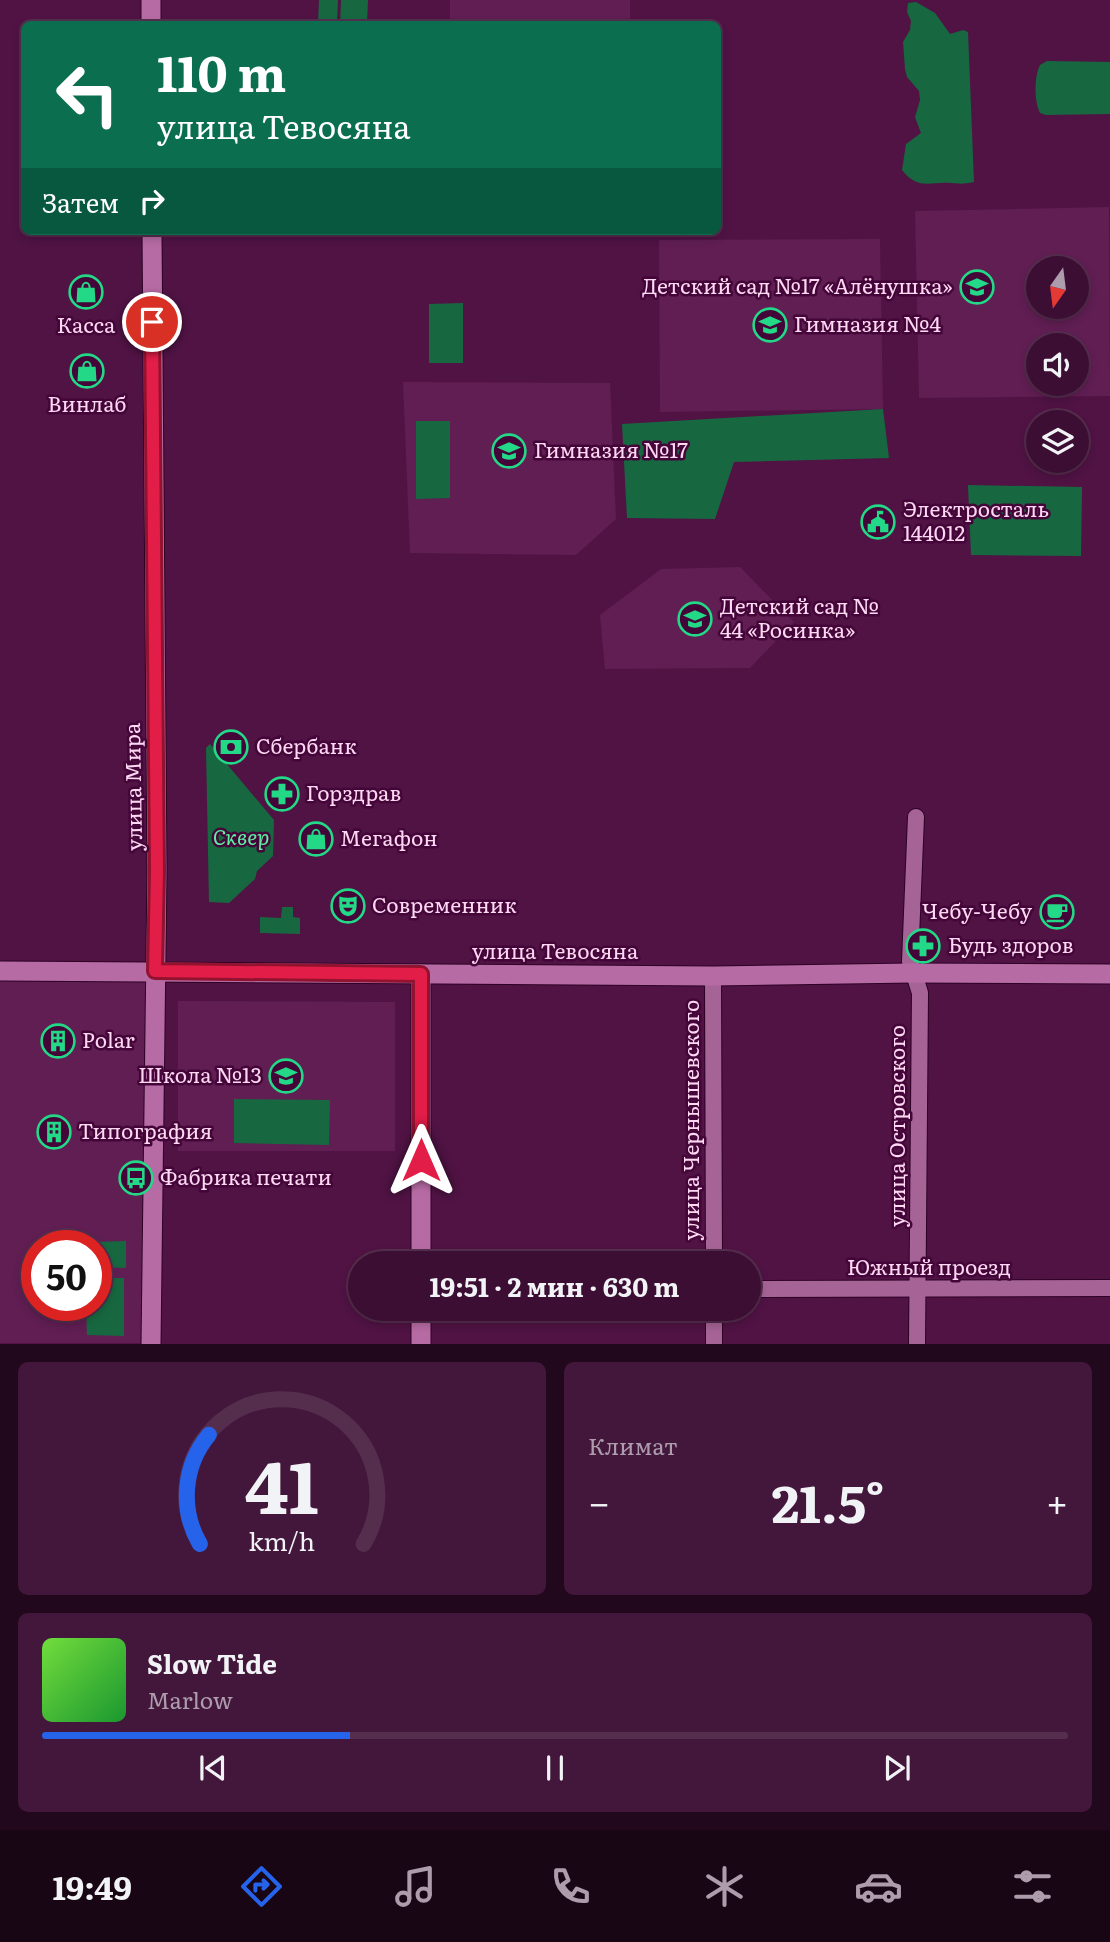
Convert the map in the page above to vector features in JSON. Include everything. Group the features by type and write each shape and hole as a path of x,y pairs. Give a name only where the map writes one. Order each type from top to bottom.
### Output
{"main road":[{"path":"150,0 151,21"},
{"name":"улица Мира","path":"151,1343 157,871 152,235"},
{"name":"улица Тевосяна","path":"0,971 713,976 1110,974"},
{"path":"421,974 421,1251"},
{"path":"421,1321 421,1343"}],"street":[{"path":"912,973 910,921 916,817"},
{"name":"улица Островского","path":"912,973 920,993 917,1343"},
{"name":"улица Чернышевского","path":"713,976 714,1251"},
{"name":"Южный проезд","path":"761,1289 1110,1288"},
{"path":"714,1321 714,1343"}],"shaded area":[{"path":"450,0 630,0 630,21 450,21"},
{"name":"Детский сад №17 «Алёнушка»","path":"1109,207 1110,396 919,398 915,211"},
{"name":"Гимназия №4","path":"880,239 883,409 660,412 659,240"},
{"name":"Гимназия №17","path":"403,382 610,383 616,519 576,555 410,553"},
{"name":"Детский сад № 44 «Росинка»","path":"740,567 794,622 750,668 605,669 600,615 661,569"},
{"path":"0,971 155,971 151,1343 0,1343"},
{"name":"Школа №13","path":"178,1001 395,1002 395,1151 178,1151"}],"green space":[{"path":"319,0 338,0 337,21 318,21"},
{"path":"341,0 368,0 367,21 340,21"},
{"path":"916,2 935,13 950,34 963,30 968,32 974,182 919,183 902,170 906,144 921,133 915,117 920,100 919,91 907,77 903,42 910,30 908,3"},
{"path":"1047,61 1110,62 1110,114 1040,113 1036,82 1040,65"},
{"path":"463,303 463,363 429,363 429,304"},
{"path":"883,409 889,458 734,462 715,519 627,518 622,424"},
{"path":"416,421 450,421 450,498 416,499"},
{"path":"968,485 1082,487 1081,556 971,555"},
{"name":"Сквер","path":"210,744 274,820 273,856 257,871 255,879 229,903 209,902 206,748"},
{"path":"282,907 293,907 293,917 300,918 300,934 260,933 260,917 281,918"},
{"path":"234,1099 330,1100 329,1145 234,1143"},
{"path":"112,1241 126,1241 126,1268 112,1268"},
{"path":"112,1278 124,1278 124,1336 87,1335 87,1321 112,1321"}],"place":[{"name":"Детский сад №17 «Алёнушка»","path":"977,287"},
{"name":"Касса","path":"86,292"},
{"name":"Гимназия №4","path":"770,325"},
{"name":"Винлаб","path":"87,371"},
{"name":"Гимназия №17","path":"509,451"},
{"name":"Электросталь 144012","path":"878,522"},
{"name":"Детский сад № 44 «Росинка»","path":"695,619"},
{"name":"Сбербанк","path":"231,747"},
{"name":"Горздрав","path":"282,794"},
{"name":"Мегафон","path":"316,839"},
{"name":"Современник","path":"348,906"},
{"name":"Чебу-Чебу","path":"1057,912"},
{"name":"Будь здоров","path":"923,946"},
{"name":"Polar","path":"58,1041"},
{"name":"Школа №13","path":"286,1076"},
{"name":"Типография","path":"54,1132"},
{"name":"Фабрика печати","path":"136,1178"}],"route":[{"path":"152,322 157,871 155,971 421,974 421,1160"}]}
